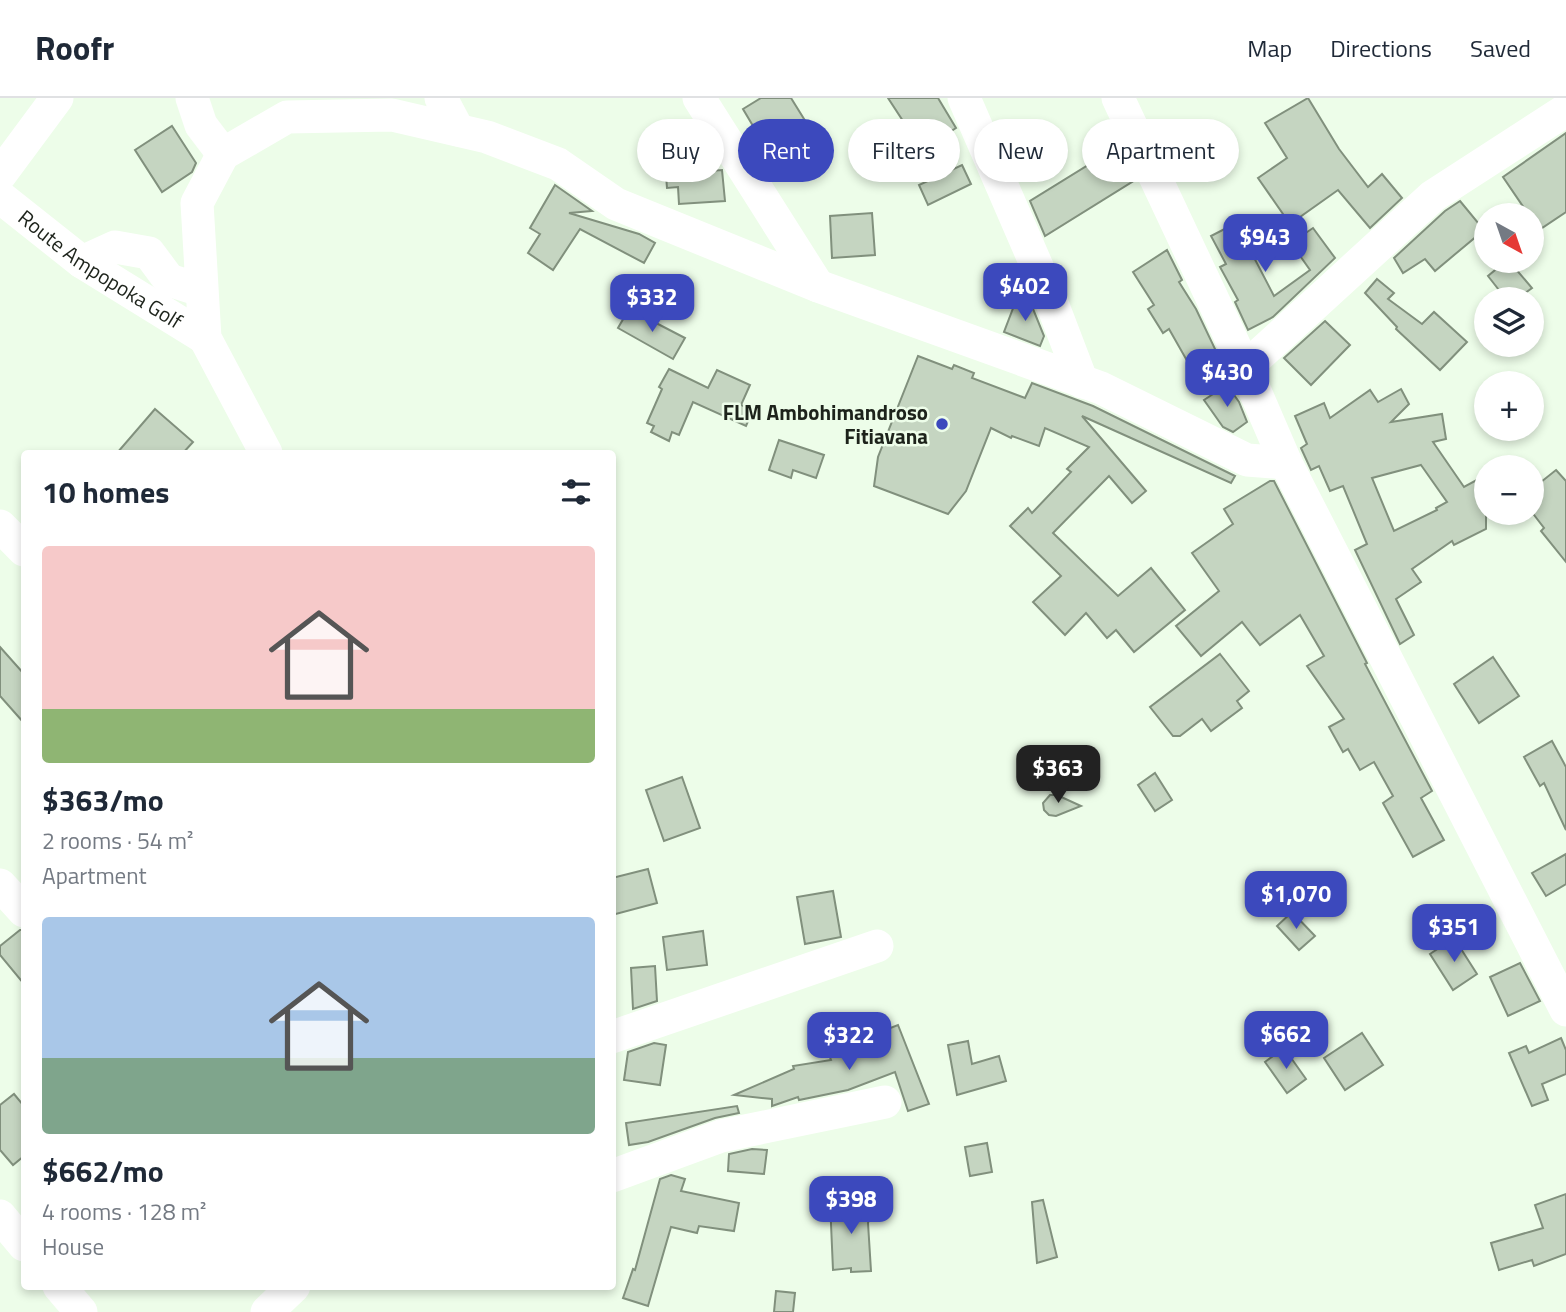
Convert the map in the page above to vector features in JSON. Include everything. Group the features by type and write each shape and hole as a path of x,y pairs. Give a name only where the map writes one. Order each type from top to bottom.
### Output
{"street":[{"path":"0,175 57,98"},
{"path":"192,98 201,125 223,154"},
{"path":"441,98 458,130"},
{"path":"699,98 818,286"},
{"path":"964,98 1045,285 1082,382"},
{"path":"1118,98 1245,368 1286,463 1566,1010"},
{"path":"1245,368 1433,196 1566,110"},
{"path":"264,450 205,338 197,204 223,154 286,117 392,115 487,138 558,164 616,204 818,286 1101,388 1247,460 1286,463"},
{"name":"Route Ampopoka Golf","path":"0,197 82,262 205,338"},
{"path":"82,262 115,247 149,253 169,280 191,288 200,274"},
{"path":"0,526 21,547"},
{"path":"0,885 21,908"},
{"path":"616,1036 877,946"},
{"path":"616,1175 732,1133 885,1102"},
{"path":"0,1216 21,1241"},
{"path":"62,1290 81,1312"},
{"path":"267,1312 290,1290"}],"building":[{"path":"761,98 791,98 804,119 749,119 743,109"},
{"path":"888,98 938,98 951,119 902,119"},
{"path":"1308,98 1339,149 1368,187 1382,174 1402,198 1370,228 1338,190 1290,224 1258,178 1287,158 1265,123"},
{"path":"172,126 196,163 192,172 162,192 135,150"},
{"path":"1566,133 1566,212 1544,227 1544,203 1521,203 1503,177"},
{"path":"962,165 971,184 928,205 919,185 925,182 960,182"},
{"path":"1082,169 1082,182 1132,182 1045,236 1030,201 1061,182 1068,182 1068,178"},
{"path":"667,182 723,182 725,201 679,204 678,187 667,188"},
{"path":"555,185 592,211 569,213 639,234 655,243 644,263 580,229 553,270 528,253 540,234 530,228"},
{"path":"1460,201 1474,218 1474,238 1435,271 1425,259 1403,273 1394,258 1445,211"},
{"path":"872,213 875,255 832,258 830,216"},
{"path":"1236,223 1274,296 1310,270 1291,243 1313,228 1335,258 1273,317 1248,330 1235,302 1238,300 1220,267 1226,264 1211,236"},
{"path":"1167,250 1182,280 1179,282 1196,309 1216,351 1190,366 1169,329 1163,333 1148,309 1154,305 1133,272"},
{"path":"1492,273 1519,273 1531,287 1497,287 1488,276"},
{"path":"1377,279 1394,293 1388,299 1422,324 1434,312 1467,342 1440,370 1396,329 1365,293"},
{"path":"1027,294 1044,336 1040,346 1004,332 1017,298 1025,300"},
{"path":"629,309 685,338 673,359 618,328"},
{"path":"1325,321 1350,345 1311,385 1284,358"},
{"path":"918,356 952,369 954,365 974,373 972,378 1025,398 1032,383 1093,406 1235,476 1231,483 1082,416 1146,491 1132,503 1109,476 1053,533 1118,596 1151,568 1185,610 1134,652 1116,630 1107,638 1086,613 1065,635 1033,602 1061,576 1010,526 1028,508 1032,513 1071,472 1067,469 1089,447 1045,428 1039,446 1012,436 1011,438 991,428 966,491 948,514 874,486 878,457"},
{"path":"669,369 708,388 717,370 750,385 741,405 753,410 746,426 693,402 679,435 672,432 669,441 651,432 654,426 647,423 662,389 659,387"},
{"path":"1227,385 1239,402 1247,422 1233,432 1223,427 1204,400"},
{"path":"1401,389 1409,404 1391,422 1442,414 1446,439 1433,442 1464,487 1474,482 1474,525 1486,525 1486,529 1454,545 1452,541 1412,569 1421,582 1396,599 1414,635 1400,644 1355,550 1367,544 1343,486 1330,491 1319,466 1311,470 1301,448 1307,444 1295,416 1324,403 1330,418 1370,390 1378,402","holes":["1421,465 1447,502 1436,508 1437,510 1394,531 1372,478"]},
{"path":"155,409 193,442 186,450 120,450"},
{"path":"779,440 824,455 816,478 793,470 791,478 769,470"},
{"path":"1556,470 1566,481 1566,562 1541,531 1544,528 1542,525 1544,525 1544,480"},
{"path":"1274,481 1432,791 1421,798 1444,840 1413,857 1383,803 1393,796 1374,762 1360,770 1348,749 1343,752 1329,727 1344,719 1307,666 1324,656 1300,615 1260,645 1242,622 1201,656 1176,626 1219,591 1192,553 1233,524 1224,509"},
{"path":"0,647 21,671 21,720 0,696"},
{"path":"1220,654 1249,691 1237,701 1242,708 1211,731 1202,719 1180,736 1173,736 1150,707"},
{"path":"1493,657 1519,696 1479,723 1454,684"},
{"path":"1552,741 1566,767 1566,830 1544,783 1540,786 1524,757"},
{"path":"1155,773 1172,800 1155,811 1138,785"},
{"path":"682,777 700,828 664,841 646,790"},
{"path":"1050,795 1057,795 1081,806 1056,816 1049,815 1044,810 1043,803"},
{"path":"1566,854 1566,884 1546,896 1532,873"},
{"path":"648,869 657,903 616,914 616,877"},
{"path":"833,891 841,937 805,944 797,897"},
{"path":"1292,912 1315,936 1299,950 1277,926"},
{"path":"21,930 21,980 0,955 0,946"},
{"path":"703,931 707,965 667,970 663,937"},
{"path":"1454,938 1477,974 1453,990 1430,954"},
{"path":"1520,963 1540,1001 1508,1016 1490,977"},
{"path":"655,966 657,1001 633,1009 631,968"},
{"path":"898,1025 929,1104 908,1111 895,1072 848,1090 799,1100 798,1097 772,1106 772,1099 734,1095 794,1069 793,1066 831,1060 828,1052"},
{"path":"1362,1033 1383,1065 1345,1090 1324,1058"},
{"path":"1561,1038 1566,1050 1566,1074 1542,1084 1548,1100 1532,1106 1509,1053 1526,1046 1529,1053"},
{"path":"968,1041 972,1064 999,1056 1006,1081 957,1095 948,1045"},
{"path":"654,1043 666,1045 660,1085 624,1080 628,1052"},
{"path":"1284,1048 1306,1079 1287,1093 1265,1062"},
{"path":"14,1094 21,1102 21,1158 13,1165 0,1150 0,1105"},
{"path":"737,1106 739,1113 715,1118 648,1142 629,1145 626,1123"},
{"path":"987,1143 992,1172 970,1176 965,1147"},
{"path":"752,1149 767,1150 764,1174 728,1171 729,1154"},
{"path":"671,1175 685,1179 681,1191 739,1203 734,1231 699,1226 697,1233 671,1227 648,1306 623,1298 633,1269 635,1270 660,1179"},
{"path":"1566,1194 1566,1254 1534,1266 1532,1260 1499,1270 1491,1243 1543,1228 1535,1205"},
{"path":"1043,1200 1057,1257 1037,1263 1032,1202"},
{"path":"830,1201 874,1206 868,1223 871,1271 851,1272 851,1268 833,1270"},
{"path":"776,1291 795,1293 793,1312 774,1312"}],"place":[{"name":"FLM Ambohimandroso Fitiavana","path":"942,424"}]}
